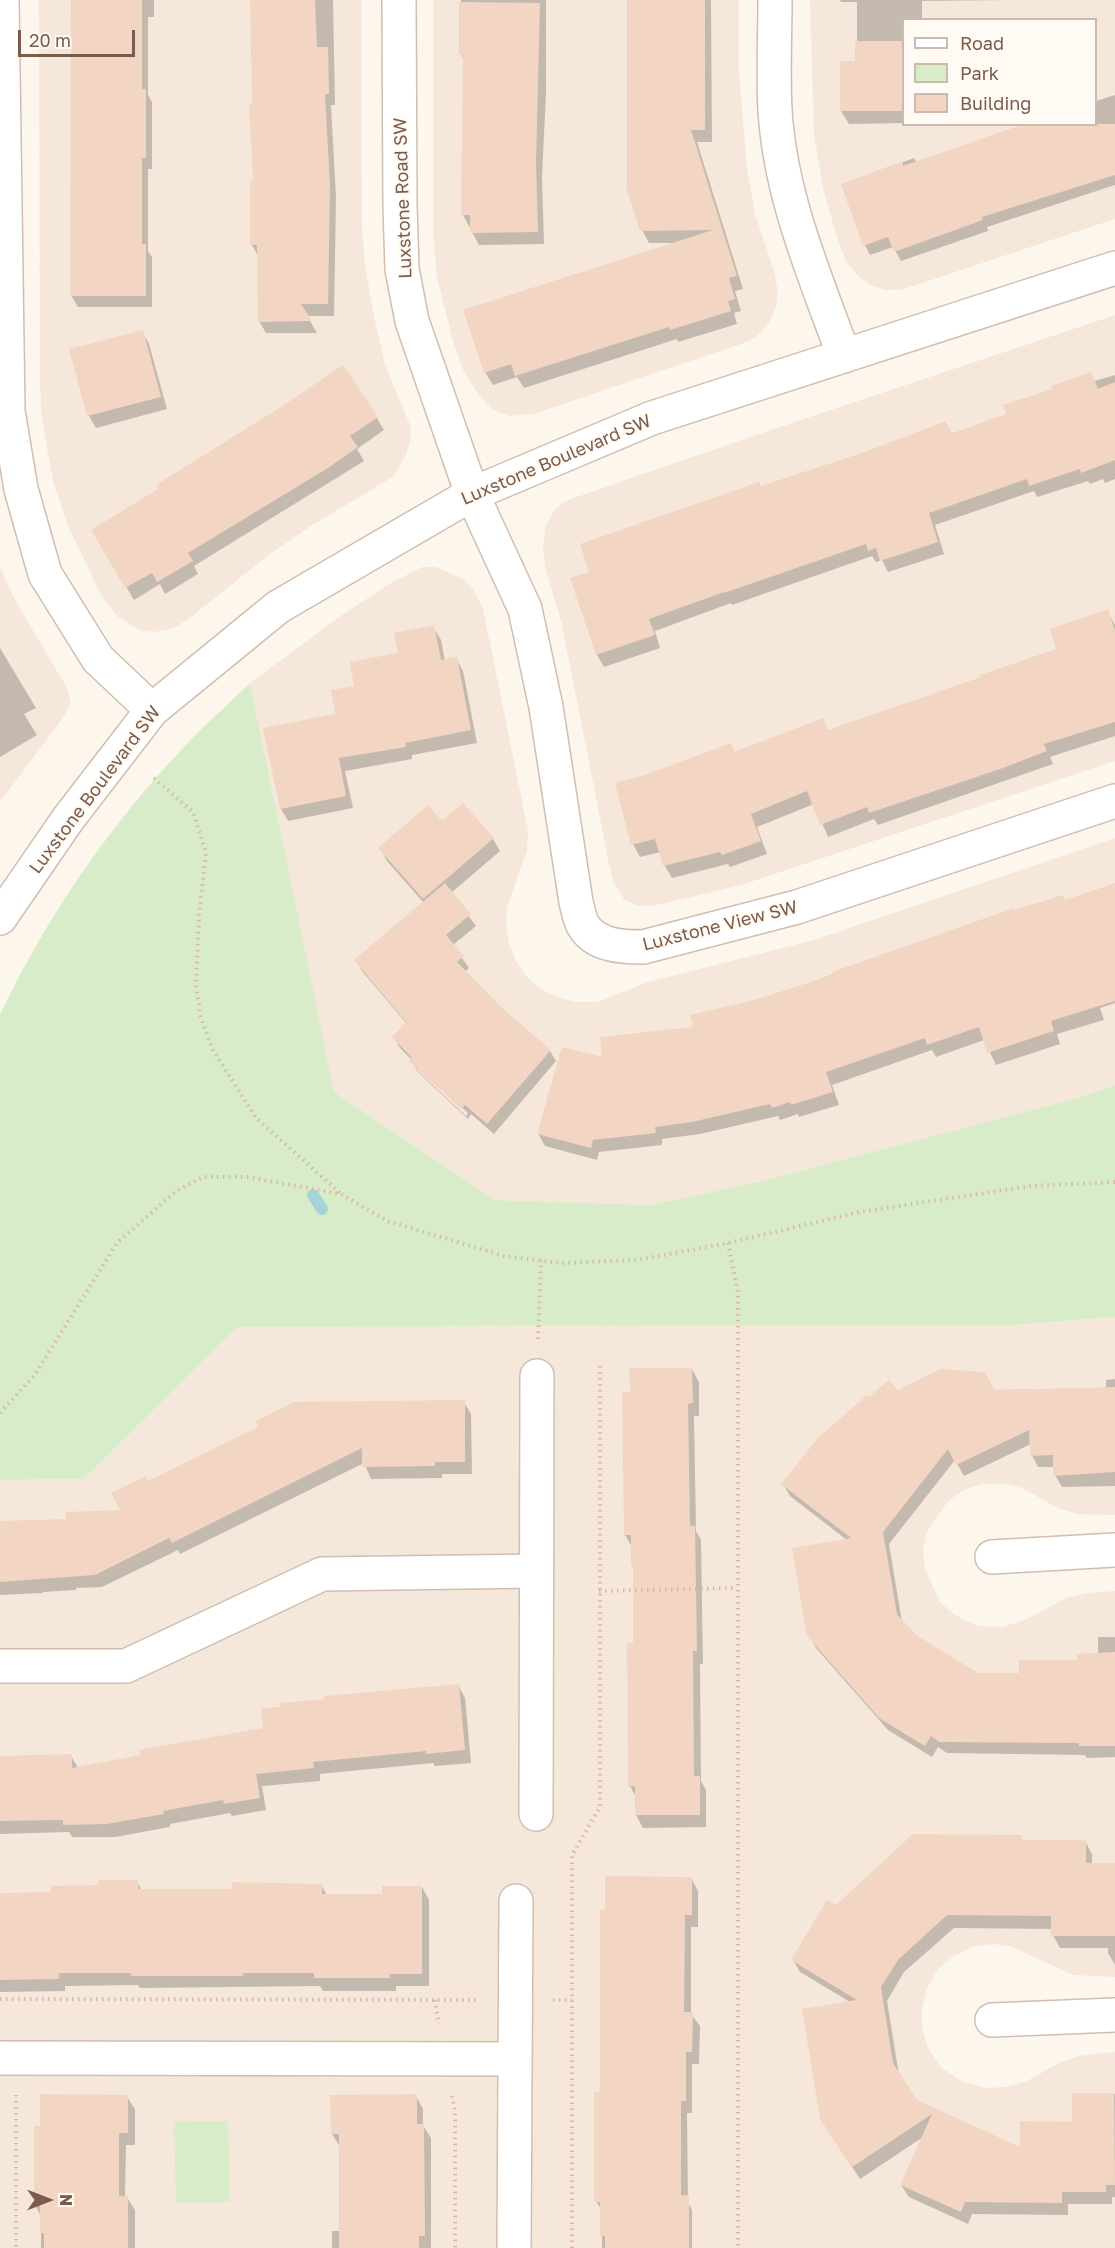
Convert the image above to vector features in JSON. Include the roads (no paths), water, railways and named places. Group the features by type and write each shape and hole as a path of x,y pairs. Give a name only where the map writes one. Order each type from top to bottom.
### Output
{"street":[{"path":"3,0 4,411 21,489 45,574 98,659 152,710"},
{"name":"Luxstone Road SW","path":"399,0 402,268 412,321 472,494"},
{"path":"775,0 775,111 785,181 803,248 844,356"},
{"name":"Luxstone Boulevard SW","path":"0,918 68,819 152,710 278,607 472,494 652,418 1115,268"},
{"name":"Luxstone View SW","path":"472,494 525,609 546,707 576,902 583,926 598,939 619,947 643,947 797,908 1115,801"},
{"path":"536,1814 537,1376"},
{"path":"992,1557 1115,1550"},
{"path":"0,1666 126,1666 322,1574 536,1571"},
{"path":"514,2248 516,1901"},
{"path":"992,2020 1115,2015"},
{"path":"8,2058 515,2059"}],"waterway":[{"path":"313,1195 322,1209"}]}
